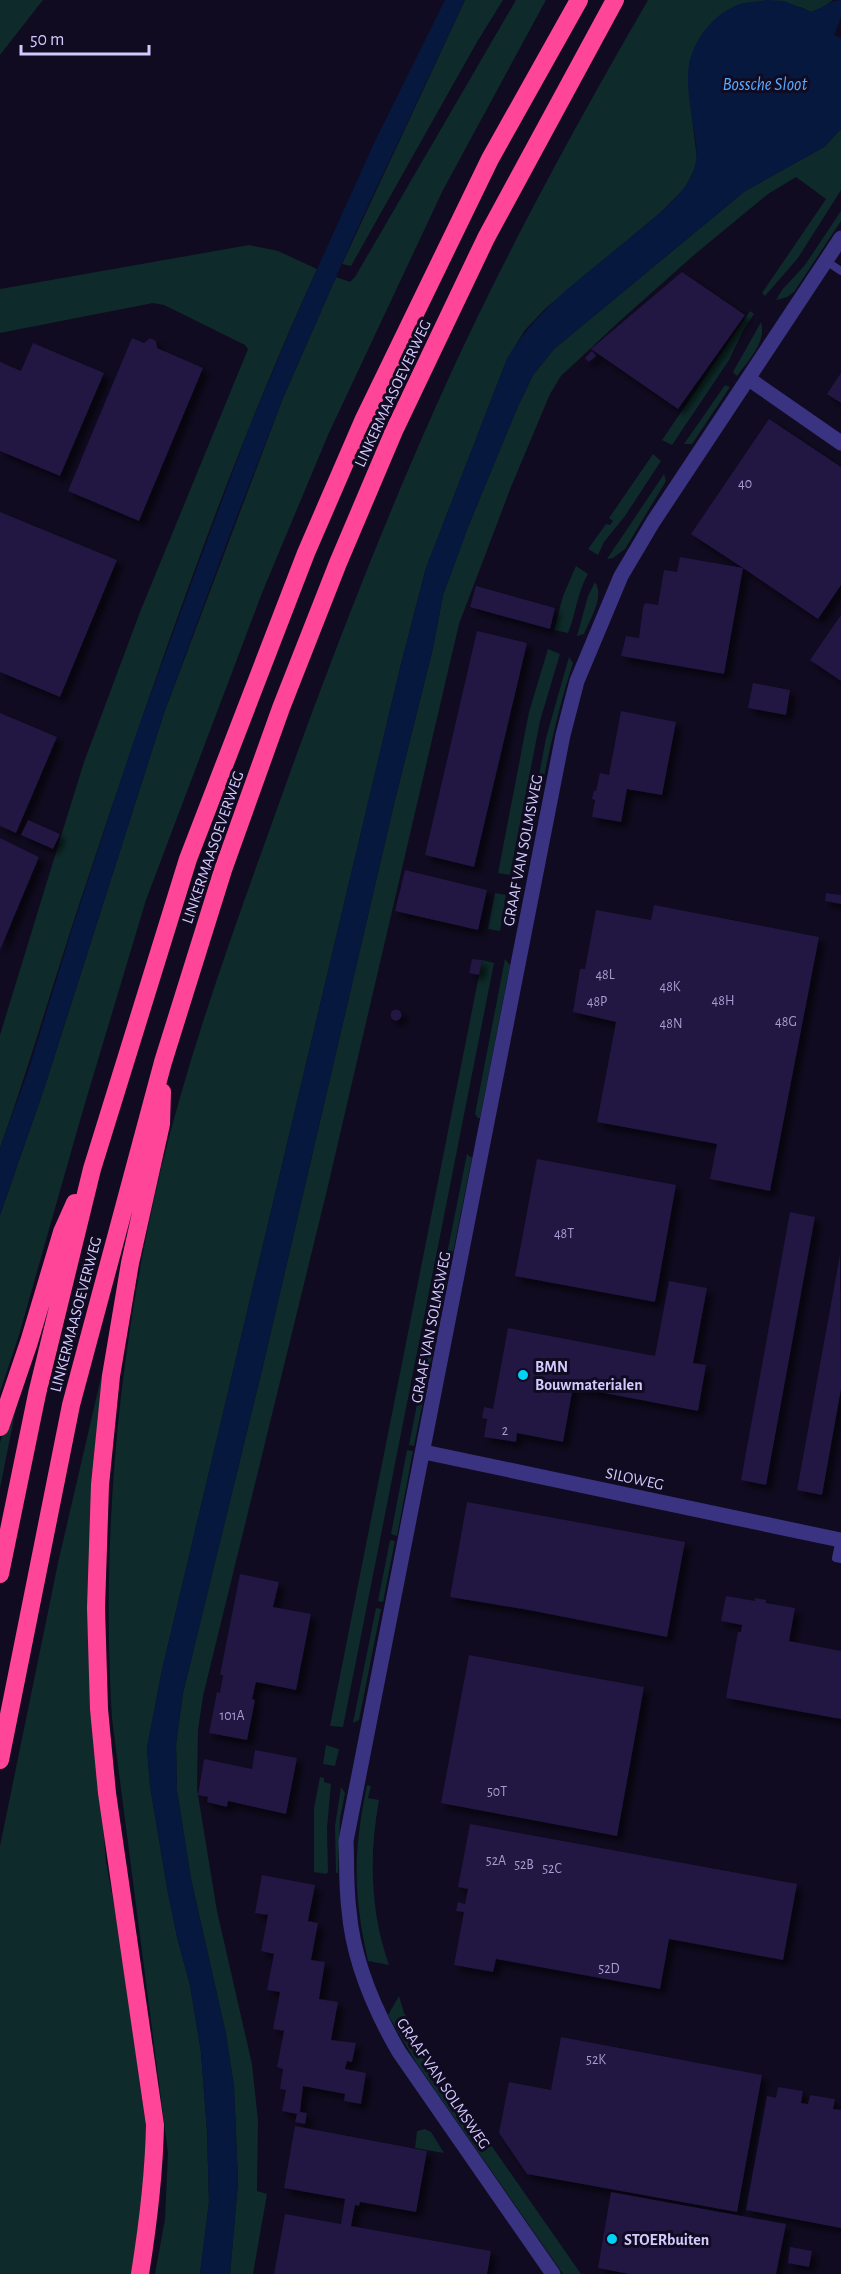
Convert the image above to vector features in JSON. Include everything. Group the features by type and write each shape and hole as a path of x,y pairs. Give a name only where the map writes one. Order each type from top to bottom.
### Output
{"highway":[{"name":"LINKERMAASOEVERWEG","path":"0,1574 37,1394 92,1169 188,859 306,553 363,421 490,159 579,0"},
{"name":"LINKERMAASOEVERWEG","path":"0,1760 71,1405 163,1062 223,870 281,708 338,563 394,431 486,238 615,0"},
{"path":"140,2274 151,2208 155,2125 107,1793 99,1709 96,1608 100,1485 111,1376 130,1263 161,1124 163,1062"},
{"path":"0,1427 30,1342 62,1232 92,1169"}],"street":[{"name":"GRAAF VAN SOLMSWEG","path":"553,2274 406,2062 383,2024 359,1963 349,1912 346,1841 561,747 577,681 621,576 653,522 841,238"},
{"path":"749,379 841,443"},
{"name":"SILOWEG","path":"424,1452 840,1537"}],"lane":[{"path":"826,261 841,272"},
{"name":"SILOWEG","path":"840,1537 836,1558 841,1559"}],"green space":[{"path":"0,0 43,0 0,55"},
{"path":"465,0 503,0 351,266 342,264"},
{"path":"516,0 546,0 443,190 328,435 262,593 146,900 19,1335 0,1392 0,1215 44,1089 164,713 283,398 336,277 350,282 355,277"},
{"path":"648,0 833,0 811,12 800,7 743,4 723,13 711,24 689,64 689,93 697,159 685,188 660,213 545,309 525,330 507,359 426,568 401,664 162,1670 147,1748 150,1786 168,1893 190,1985 201,2052 209,2202 200,2274 155,2274 165,2219 168,2153 112,1719 109,1651 111,1513 116,1444 123,1376 145,1240 173,1123 218,976 306,729 385,524 428,423 497,278 570,137"},
{"path":"841,129 841,190 798,258 765,296 762,293 826,199 796,177 768,194 694,255 561,376 550,394 511,487 459,624 327,1190 203,1696 198,1730 197,1789 217,1911 252,2064 258,2121 257,2191 267,2194 253,2274 230,2274 238,2182 234,2087 226,2034 191,1879 177,1791 176,1744 183,1693 433,648 443,595 468,527 518,406 533,375 554,349 745,191 824,147"},
{"path":"841,211 841,221 794,292 776,300 805,265"},
{"path":"249,245 278,251 317,269 282,347 188,587 104,830 0,1148 0,1035 84,762 140,612 248,349 245,345 164,305 153,303 0,333 0,289"},
{"path":"750,311 754,314 729,360 672,445 662,440"},
{"path":"761,322 759,344 737,376 733,372"},
{"path":"725,385 730,387 692,444 684,444"},
{"path":"653,454 661,461 625,516 604,542 598,555 588,549 606,524 610,525 613,521 609,518"},
{"path":"664,474 666,481 625,549 613,558 607,559"},
{"path":"576,566 588,574 581,589 571,626 568,633 554,630 563,596"},
{"path":"595,582 598,588 596,608 584,634 577,636 588,596"},
{"path":"548,649 560,654 540,721 510,875 498,873 529,712"},
{"path":"569,657 573,663 552,740 526,872 520,877 546,738"},
{"path":"495,893 506,895 500,931 488,929"},
{"path":"505,959 510,965 480,1118 478,1118 475,1114"},
{"path":"482,960 494,963 343,1727 330,1726"},
{"path":"467,1154 472,1158 441,1312 436,1309"},
{"path":"435,1320 439,1321 414,1446 409,1445"},
{"path":"112,1330 96,1742 106,1861 120,1939 147,2134 136,2274 0,2274 0,1846 58,1563"},
{"path":"21,1383 0,1488 0,1442"},
{"path":"407,1450 413,1451 397,1536 391,1534"},
{"path":"390,1540 395,1541 383,1602 378,1601"},
{"path":"376,1608 381,1609 359,1720 353,1723"},
{"path":"326,1745 339,1749 335,1766 323,1764"},
{"path":"320,1777 324,1778 324,1782 331,1784 327,1828 328,1872 326,1874 314,1872 314,1808"},
{"path":"367,1785 371,1786 368,1798 379,1800 374,1841 373,1883 378,1924 389,1965 368,1961 357,1893 357,1853"},
{"path":"341,1787 345,1793 340,1819 338,1873 336,1873 335,1826"},
{"path":"399,1996 404,2013 422,2046 581,2274 563,2274 417,2064 388,2015"},
{"path":"425,2129 431,2132 444,2153 415,2148 417,2131"}],"water":[{"path":"445,0 465,0 358,227 283,398 227,542 164,713 44,1089 0,1215 0,1148 29,1069 133,743 189,589 252,420 304,298 375,141"},
{"name":"Bossche Sloot","path":"767,0 784,1 811,12 833,1 841,0 841,17 834,35 841,38 841,129 824,147 745,191 554,349 533,375 518,406 468,527 443,595 433,648 183,1693 176,1744 177,1791 191,1879 226,2034 234,2087 238,2182 230,2274 200,2274 209,2202 201,2052 190,1985 168,1893 150,1786 147,1748 162,1670 401,664 426,568 507,359 534,322 566,290 661,212 688,182 696,160 688,78 689,65 696,44 708,26 725,12 744,3"}],"building":[{"path":"682,272 745,315 678,409 591,349"},
{"path":"132,338 144,343 150,338 156,341 157,348 203,368 139,521 68,491"},
{"path":"33,343 104,373 60,476 0,451 0,362 21,371"},
{"path":"592,351 596,356 589,362 585,358"},
{"path":"841,373 841,403 827,394"},
{"path":"769,419 841,467 841,585 818,619 691,534"},
{"path":"0,512 117,560 60,697 0,672"},
{"path":"680,557 743,568 724,674 621,656 626,636 639,638 645,603 658,605 664,570 677,572"},
{"path":"476,586 555,608 550,629 470,607"},
{"path":"841,615 841,681 810,660"},
{"path":"477,631 527,643 474,867 425,855"},
{"path":"753,683 790,690 786,715 748,708"},
{"path":"621,711 676,722 662,795 627,789 621,822 592,817 595,800 592,799 600,773 609,775"},
{"path":"0,713 57,737 16,833 0,826"},
{"path":"28,820 60,834 53,849 21,835"},
{"path":"0,838 39,857 0,950"},
{"path":"405,870 487,890 478,930 395,911"},
{"path":"826,893 841,895 841,904 825,901"},
{"path":"654,905 819,937 770,1191 710,1179 717,1144 597,1122 616,1022 573,1012 580,969 585,969 596,910 651,920"},
{"path":"472,959 482,960 479,975 469,973"},
{"path":"396,1010 400,1011 400,1019 396,1020 392,1019 391,1015 392,1011"},
{"path":"537,1159 676,1185 655,1302 515,1276"},
{"path":"790,1212 815,1217 766,1485 741,1480"},
{"path":"840,1255 841,1389 822,1495 797,1490"},
{"path":"669,1281 707,1288 693,1363 706,1365 698,1411 573,1387 563,1442 517,1433 516,1442 484,1437 487,1419 482,1418 484,1407 493,1409 508,1328 655,1356"},
{"path":"467,1502 685,1542 667,1637 450,1597"},
{"path":"240,1574 279,1582 273,1607 311,1614 296,1690 256,1682 247,1740 209,1733 217,1692 220,1693 223,1675 220,1675"},
{"path":"726,1596 755,1601 755,1598 766,1600 766,1603 795,1608 789,1641 841,1651 841,1719 726,1698 738,1632 741,1632 742,1625 721,1621"},
{"path":"469,1655 644,1687 617,1836 441,1803"},
{"path":"255,1750 297,1758 286,1814 228,1801 227,1807 207,1802 208,1797 198,1795 204,1759 252,1769"},
{"path":"470,1824 797,1884 783,1960 669,1939 660,1989 496,1959 493,1972 454,1965 464,1912 456,1911 458,1902 465,1904 468,1889 458,1887"},
{"path":"262,1875 315,1885 308,1921 318,1923 311,1960 325,1962 319,1999 338,2002 331,2040 356,2043 352,2062 347,2061 345,2069 366,2073 361,2104 344,2101 345,2094 303,2086 300,2112 307,2113 305,2124 295,2122 297,2114 282,2111 286,2090 280,2089 283,2069 277,2067 284,2031 273,2029 280,1992 267,1990 274,1954 261,1951 268,1915 255,1913"},
{"path":"561,2037 762,2075 737,2212 527,2174 499,2133 509,2082 551,2090"},
{"path":"778,2087 803,2091 801,2103 808,2104 810,2095 835,2099 833,2109 841,2110 841,2228 746,2210 767,2096 776,2098"},
{"path":"295,2126 427,2151 416,2212 360,2202 359,2206 355,2205 351,2226 491,2251 487,2274 274,2274 285,2214 341,2224 345,2199 284,2188"},
{"path":"611,2192 786,2224 776,2274 629,2274 598,2268"},
{"path":"790,2247 812,2251 809,2267 788,2263"}],"place":[{"name":"BMN Bouwmaterialen","path":"523,1375"},
{"name":"STOERbuiten","path":"612,2239"}]}
